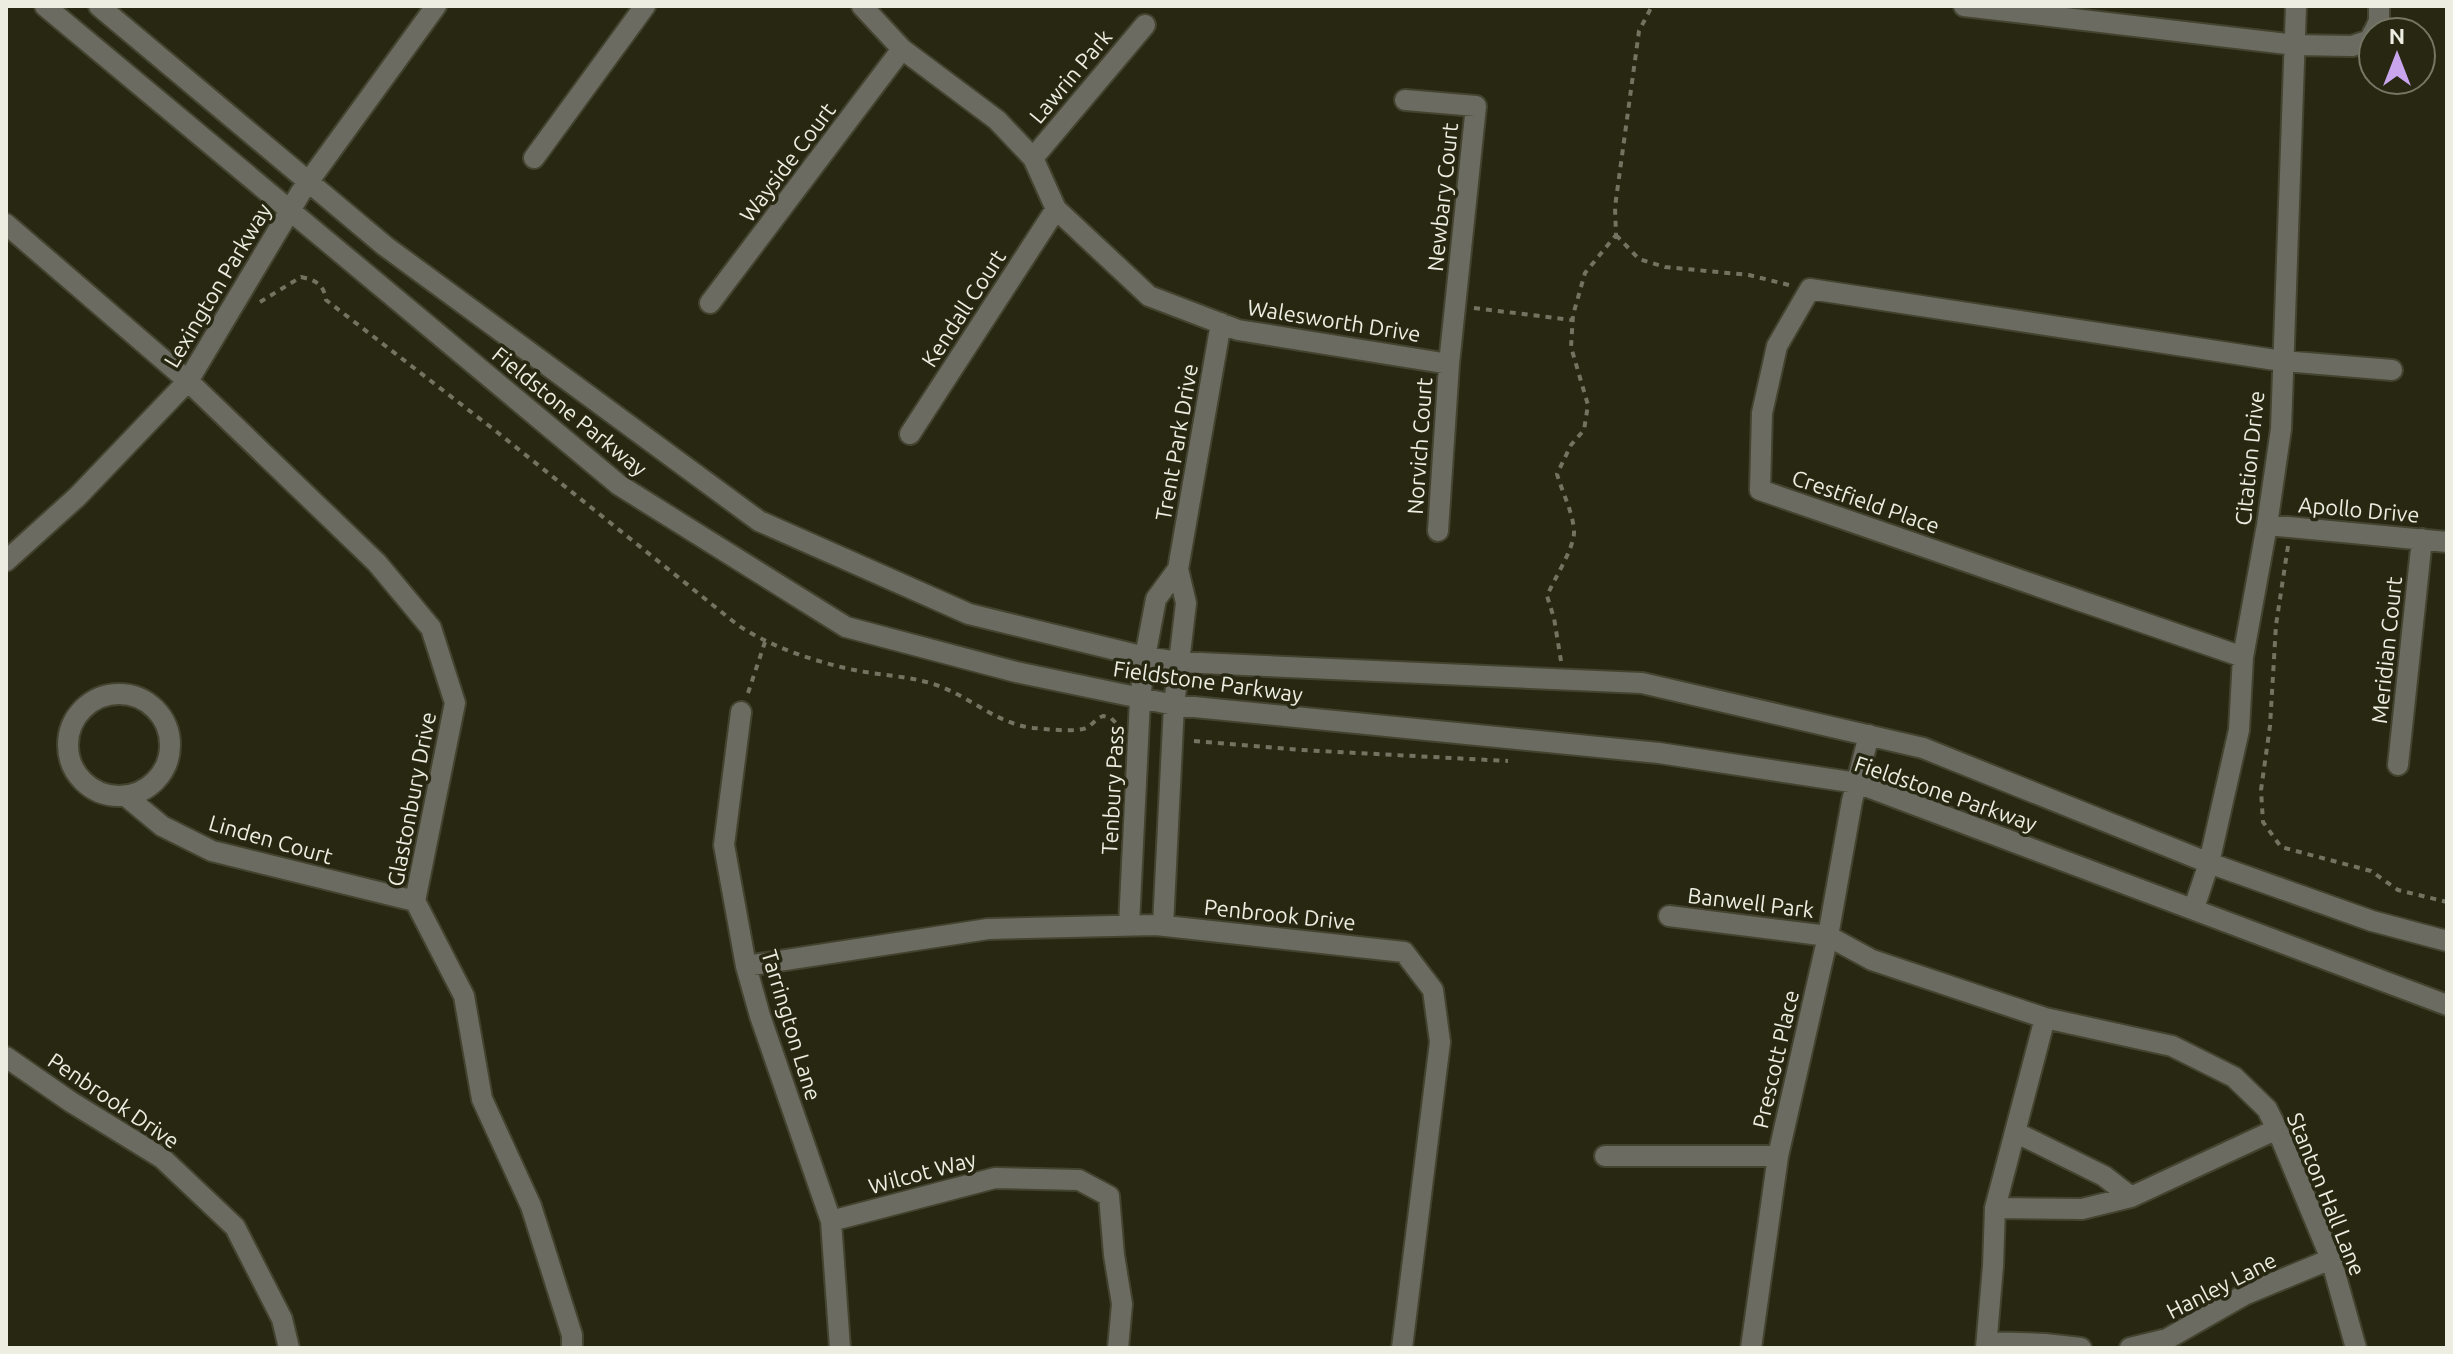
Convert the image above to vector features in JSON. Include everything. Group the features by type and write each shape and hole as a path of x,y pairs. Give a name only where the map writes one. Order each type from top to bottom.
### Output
{"street":[{"name":"Fieldstone Parkway","path":"45,6 619,485 846,627 1016,672 1140,700 1659,753 1857,783 2447,1005"},
{"name":"Fieldstone Parkway","path":"99,6 385,246 759,521 969,614 1145,657 1178,662 1642,683 1923,748 2209,863 2372,921 2447,941"},
{"name":"Lexington Parkway","path":"6,561 77,497 188,381 309,181 436,6"},
{"path":"534,158 645,6"},
{"name":"Walesworth Drive","path":"862,6 902,49 997,120 1033,158 1056,209 1149,296 1238,330 1449,364"},
{"path":"1964,6 2295,45 2357,44"},
{"name":"Citation Drive","path":"2194,908 2209,863 2239,730 2243,657 2281,429 2296,6"},
{"name":"Lawrin Park","path":"1033,158 1145,25"},
{"name":"Wayside Court","path":"710,303 902,49"},
{"name":"Newbary Court","path":"1405,100 1476,106 1449,364"},
{"name":"Kendall Court","path":"910,434 1056,209"},
{"name":"Glastonbury Drive","path":"6,224 188,381 377,563 431,628 455,703 415,901 464,996 482,1099 531,1206 572,1335 572,1348"},
{"path":"1810,289 2282,361 2392,370"},
{"name":"Crestfield Place","path":"1810,289 1777,346 1762,413 1760,490 2243,657"},
{"name":"Trent Park Drive","path":"1178,662 1186,603 1178,569 1221,323"},
{"name":"Norvich Court","path":"1438,531 1449,364"},
{"name":"Apollo Drive","path":"2267,525 2447,542"},
{"name":"Meridian Court","path":"2398,765 2422,539"},
{"name":"Trent Park Drive","path":"1145,657 1156,599 1178,569"},
{"name":"Tenbury Pass","path":"1129,925 1140,700 1145,657"},
{"path":"1163,926 1178,662"},
{"name":"Linden Court","path":"127,797 143,791 157,780 167,766 171,749 169,732 162,716 149,703 134,696 117,694 101,697 81,712 69,733 67,750 72,767 94,791 127,797 162,826 212,851 415,901"},
{"name":"Tarrington Lane","path":"741,712 724,845 746,966 760,1016 831,1221 840,1348"},
{"name":"Prescott Place","path":"1751,1348 1778,1156 1869,735"},
{"name":"Banwell Park","path":"1669,916 1828,936"},
{"name":"Penbrook Drive","path":"746,966 988,929 1129,925 1404,952 1433,990 1440,1042 1402,1348"},
{"name":"Stanton Hall Lane","path":"1828,936 1872,960 2045,1018 2172,1046 2234,1077 2267,1109 2277,1129 2331,1259 2356,1348"},
{"path":"2045,1018 1995,1208 1986,1345 2081,1348"},
{"name":"Penbrook Drive","path":"6,1057 71,1102 162,1158 235,1227 282,1319 289,1348"},
{"path":"1995,1208 2082,1209 2131,1197 2277,1129"},
{"path":"2015,1132 2104,1176 2131,1197"},
{"path":"1605,1156 1778,1156"},
{"name":"Wilcot Way","path":"831,1221 995,1178 1079,1180 1109,1196 1122,1304 1118,1348"},
{"name":"Hanley Lane","path":"2130,1348 2167,1339 2244,1295 2331,1259"}],"path":[{"path":"1563,673 1547,596 1572,546 1574,529 1557,474 1571,445 1584,430 1588,405 1571,347 1573,320 1585,273 1616,235 1615,207 1639,31 1652,6"},
{"path":"1616,235 1639,259 1665,267 1749,275 1810,289"},
{"path":"251,314 261,301 301,277 316,281 325,291 326,300 362,329 457,400 739,626 765,642 853,670 915,679 943,687 984,711 1032,728 1085,729 1103,716 1111,718 1122,732 1138,734"},
{"path":"1456,305 1573,320"},
{"path":"2290,527 2276,625 2271,713 2261,790 2263,822 2281,847 2371,871 2398,890 2447,902"},
{"path":"741,712 765,642"},
{"path":"1172,738 1301,750 1508,761"}]}
